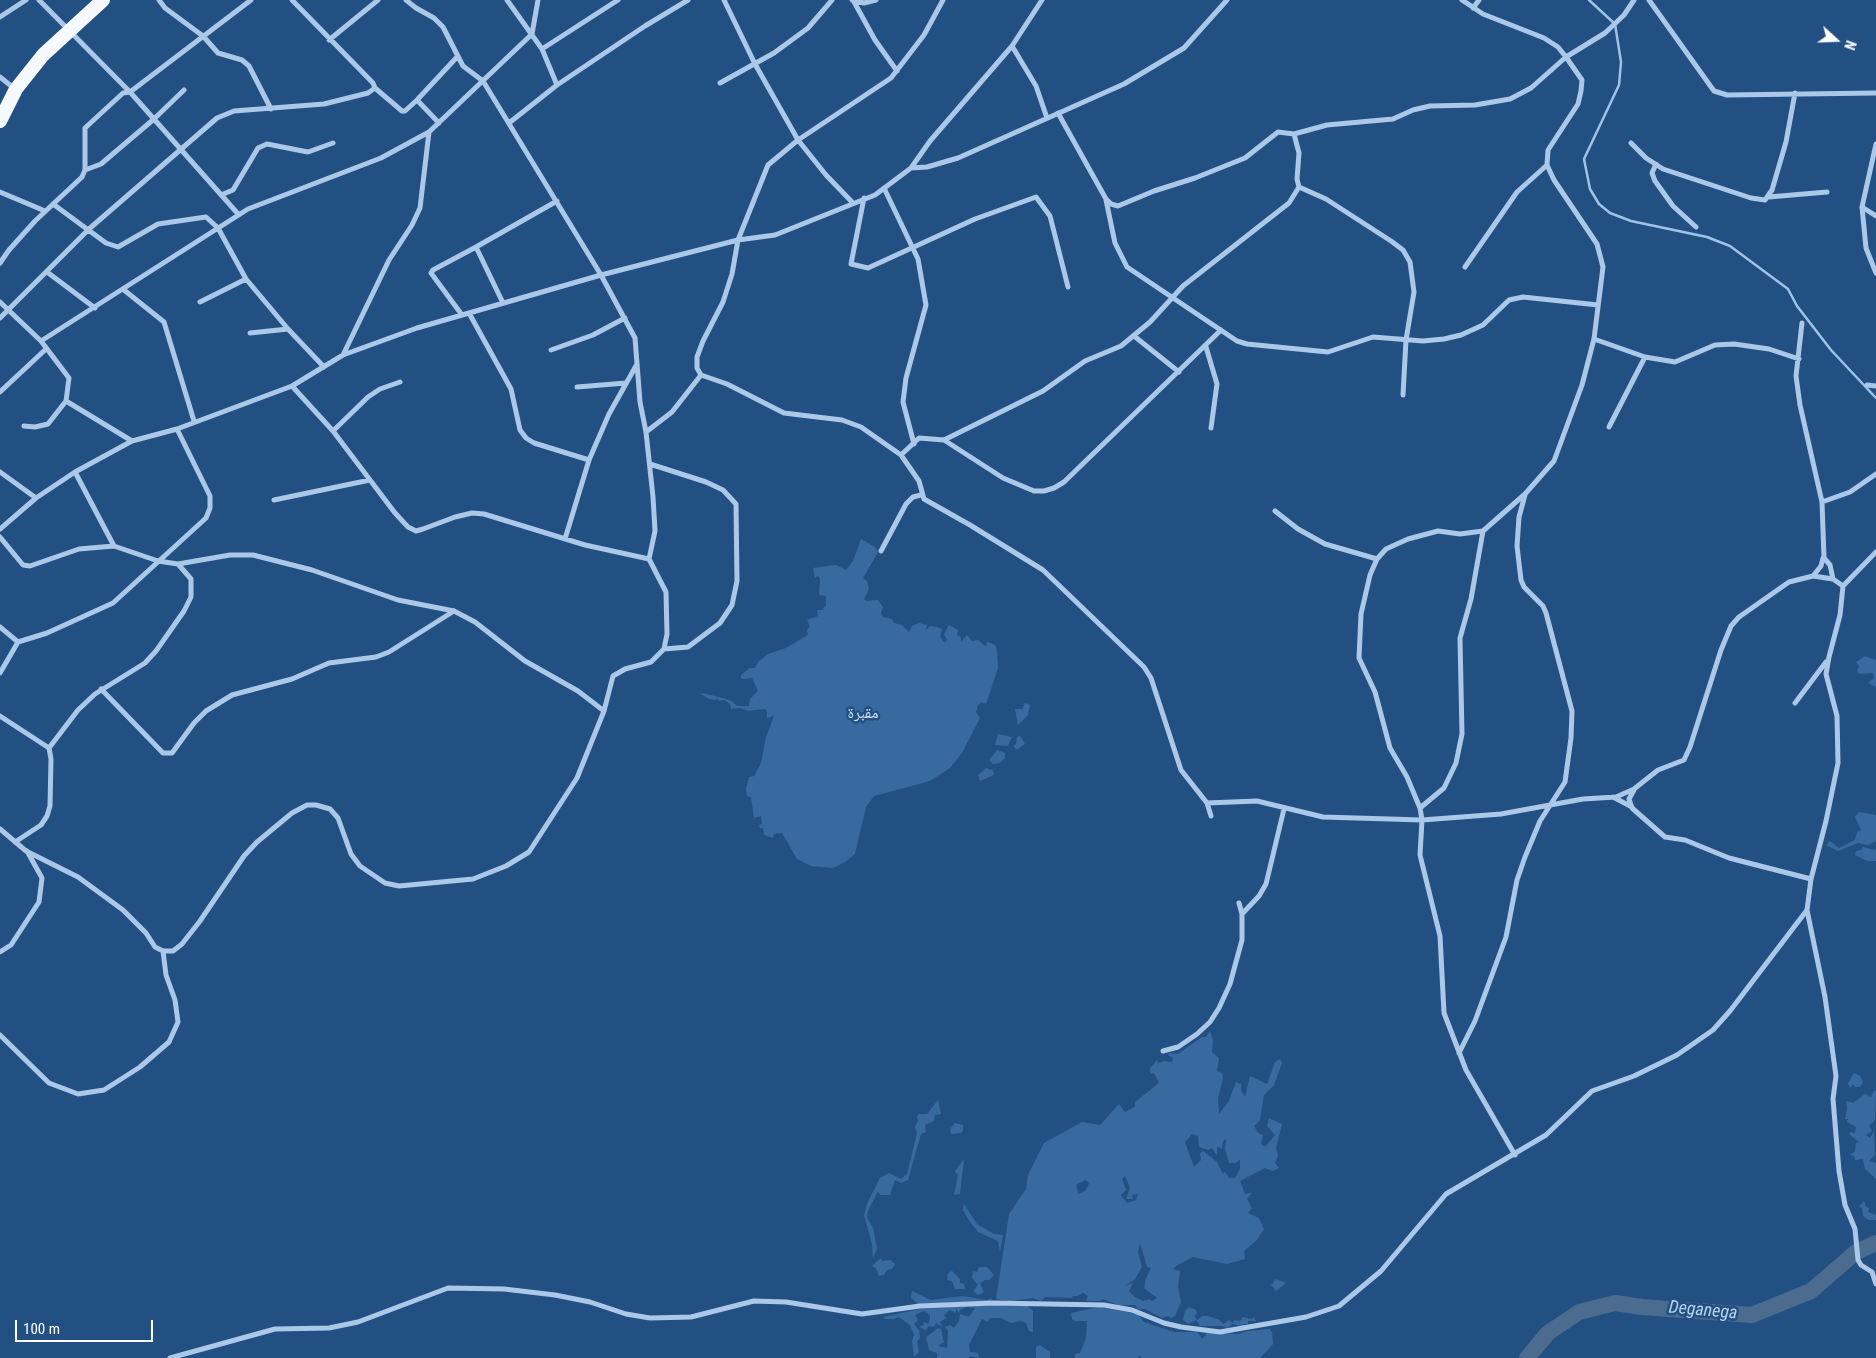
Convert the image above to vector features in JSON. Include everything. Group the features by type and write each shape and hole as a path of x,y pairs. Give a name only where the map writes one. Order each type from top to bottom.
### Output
{"highway":[{"path":"0,121 16,89 43,55 68,30 103,0"}],"street":[{"path":"39,0 130,92 239,215"},
{"path":"159,0 165,8 203,36 218,53 242,60 249,66 271,109"},
{"path":"0,263 9,250 46,211 78,182 85,170 85,128 123,93 130,92 251,0"},
{"path":"292,0 373,83 375,88 397,109 402,111 417,100 457,57"},
{"path":"329,40 378,0"},
{"path":"0,829 26,851 71,874 123,910 146,933 156,947 163,951 173,951 182,944 244,856 257,842 292,813 307,805 316,805 330,809 338,818 352,854 360,866 385,883 399,886 461,881 506,866 529,852 577,778 604,711 609,684 618,671 651,662 664,649 667,634 666,592 649,559 655,531 650,464 640,402 635,338 601,275 483,81 472,74 457,57 443,27 434,18 406,0"},
{"path":"507,0 542,49 557,85"},
{"path":"41,341 124,290 239,215 264,202 381,158 429,132 532,34 538,0"},
{"path":"542,49 618,0"},
{"path":"509,124 557,85 645,26 688,0"},
{"path":"724,0 756,64 798,140 826,175 852,202"},
{"path":"720,83 774,53 808,28 832,0"},
{"path":"853,0 864,3 876,0"},
{"path":"853,0 874,40 897,71"},
{"path":"943,0 924,35 891,78 798,140 768,164 738,240 732,274 723,302 697,357 697,368 701,375 727,384 784,413 842,420 854,425 901,455 919,482 921,495 929,503 970,525 1043,570 1144,666 1152,678 1181,770 1207,803 1211,816"},
{"path":"0,529 36,498 75,472 132,441 177,429 194,421 292,386 343,355 417,328 601,275 738,240 775,235 884,188 911,168 930,141 1012,46 1042,0"},
{"path":"911,168 927,167 958,158 1124,84 1184,48 1227,0"},
{"path":"1462,0 1473,8 1527,30 1558,48 1582,80 1578,104 1548,150 1547,166 1554,180 1598,244 1603,267 1594,339 1582,386 1558,452 1554,461 1526,494 1482,531 1460,534 1438,532 1408,539 1386,549 1378,559 1370,575 1361,614 1359,658 1374,692 1390,748 1407,777 1420,808 1422,820 1420,855 1440,936 1444,1013 1458,1053 1515,1155"},
{"path":"1473,8 1478,0"},
{"path":"1106,199 1118,206 1154,191 1195,178 1245,158 1278,132 1294,134 1327,125 1393,119 1413,110 1430,106 1474,105 1510,99 1531,88 1566,57 1605,33 1624,15 1634,0"},
{"path":"1649,0 1714,91 1727,95 1876,93"},
{"path":"0,17 23,1"},
{"path":"1012,46 1036,86 1047,118"},
{"path":"0,77 16,89"},
{"path":"0,318 89,229 217,118 224,114 324,104 368,93 375,88"},
{"path":"85,170 101,164 154,119 184,90"},
{"path":"1769,197 1786,142 1795,93"},
{"path":"417,100 439,123"},
{"path":"1058,113 1106,199 1115,243 1127,266 1221,330 1247,344 1312,352 1328,352 1373,337 1423,341 1462,335 1483,325 1509,300 1523,297 1598,305"},
{"path":"343,355 389,260 412,225 420,208 429,132"},
{"path":"944,440 1043,391 1086,361 1120,346 1150,322 1183,286 1289,203 1299,187 1297,179 1299,153 1294,134"},
{"path":"221,194 233,190 258,148 267,144 308,152 333,143"},
{"path":"1631,143 1656,164 1682,177 1751,198 1760,200 1769,197 1827,192"},
{"path":"1876,144 1862,207 1866,248 1876,273"},
{"path":"1656,164 1652,173 1655,181 1673,206 1696,226"},
{"path":"1465,267 1517,192 1547,166"},
{"path":"1299,187 1326,200 1403,250 1410,262 1414,292 1406,340 1403,395"},
{"path":"884,188 912,246 921,271 922,289 926,304 906,378 903,402 914,444"},
{"path":"0,192 46,211"},
{"path":"864,198 852,264 868,268 912,246 1004,206 1036,196 1050,216 1068,287"},
{"path":"462,315 431,273 433,270 556,201"},
{"path":"53,204 89,229 106,244 118,247 158,224 201,216 206,217 218,228 246,279 288,330 324,367"},
{"path":"1862,207 1876,216"},
{"path":"476,247 503,303"},
{"path":"47,272 95,308"},
{"path":"200,302 246,279"},
{"path":"124,290 164,322 194,421"},
{"path":"0,302 41,341 69,378 66,401 48,424 35,427 24,426"},
{"path":"469,313 511,389 520,430 526,438 534,443 589,460"},
{"path":"551,350 593,335 625,318"},
{"path":"1802,323 1796,376 1800,405 1822,502 1824,558 1821,566 1813,576"},
{"path":"250,333 288,330"},
{"path":"901,455 922,438 944,440 1003,478 1034,491 1044,491 1064,482 1206,347 1221,330"},
{"path":"1134,336 1179,372"},
{"path":"1594,339 1645,357 1675,362 1716,345 1734,344 1769,349 1799,359"},
{"path":"1206,347 1217,384 1211,428"},
{"path":"0,392 46,349"},
{"path":"1609,427 1645,357"},
{"path":"565,539 589,460 637,364"},
{"path":"646,432 672,412 701,375"},
{"path":"333,431 368,397 380,389 400,382"},
{"path":"577,387 626,383"},
{"path":"1867,385 1876,386"},
{"path":"292,386 333,431 395,514 408,527 416,531 472,513 502,518 565,539 649,559"},
{"path":"66,401 132,441"},
{"path":"0,673 18,642 47,633 113,603 206,518 210,508 210,496 177,429"},
{"path":"650,464 706,482 722,490 736,504 737,581 732,605 720,623 688,647 664,649"},
{"path":"0,472 36,498"},
{"path":"75,472 114,546"},
{"path":"1822,502 1850,492 1876,474"},
{"path":"274,500 370,480"},
{"path":"1458,1053 1475,1021 1506,937 1517,880 1525,857 1540,821 1552,805 1567,774 1566,761 1571,738 1572,711 1543,606 1529,594 1521,580 1517,546 1519,517 1526,494"},
{"path":"881,551 906,504 913,497 921,495"},
{"path":"1275,511 1298,529 1325,544 1378,559"},
{"path":"1420,808 1444,788 1456,763 1462,734 1460,638 1471,599 1482,531"},
{"path":"0,538 18,561 30,566 79,549 114,546 158,560 178,564 230,556 253,555 312,570 398,600 454,611 475,622 525,661 578,691 604,711"},
{"path":"1876,552 1843,586 1840,615 1829,657 1826,674 1837,716 1838,763 1811,879 1807,910 1825,997 1836,1076 1833,1099 1839,1171 1849,1220 1854,1229 1858,1260 1861,1265 1872,1272 1876,1284"},
{"path":"1824,558 1830,565 1833,579"},
{"path":"15,842 40,825 48,816 50,806 49,748 78,710 101,689 145,662 156,651 184,611 192,588 191,579 178,564"},
{"path":"1207,803 1257,801 1284,809 1344,819 1422,820 1500,814 1583,799 1613,797 1634,789 1658,770 1678,764 1687,755 1712,676 1731,626 1739,617 1770,593 1789,582 1813,576 1833,579 1843,586"},
{"path":"101,689 163,753 172,753 194,723 206,711 232,695 292,679 329,662 376,657 389,652 454,611"},
{"path":"0,627 18,642"},
{"path":"1794,703 1829,657"},
{"path":"0,716 49,748"},
{"path":"1632,808 1629,799 1634,789"},
{"path":"1613,797 1632,808 1665,837 1685,840 1729,858 1811,879"},
{"path":"1242,914 1259,896 1266,884 1284,809"},
{"path":"0,952 11,945 39,902 42,878 26,851"},
{"path":"1163,1051 1178,1047 1197,1034 1210,1022 1219,1008 1237,964 1242,940 1242,914 1239,903"},
{"path":"170,1358 275,1329 329,1328 358,1322 448,1288 504,1289 555,1295 590,1302 626,1314 650,1318 691,1317 754,1301 786,1302 862,1314 920,1306 1051,1302 1104,1305 1132,1310 1164,1323 1220,1332 1306,1317 1339,1306 1381,1271 1446,1194 1546,1135 1592,1092 1634,1076 1677,1055 1713,1030 1730,1011 1807,910"},
{"path":"0,1034 49,1083 78,1094 104,1090 140,1067 169,1042 178,1022 175,1000 166,975 163,951"}],"green space":[{"name":"مقبرة","path":"861,539 875,547 878,552 863,578 867,581 869,589 864,599 866,601 878,600 883,607 881,613 883,617 892,619 894,623 902,625 909,632 912,626 919,623 927,625 926,630 930,626 942,629 940,637 945,643 947,640 944,634 949,625 958,630 957,635 961,637 961,642 967,635 972,641 978,640 986,646 987,642 995,645 997,650 998,668 986,704 982,702 978,705 976,712 980,718 962,753 950,768 930,781 874,796 866,807 855,854 833,868 811,866 797,859 782,833 774,834 773,838 764,835 763,828 760,828 759,825 762,824 761,816 754,818 751,797 747,796 746,789 749,777 754,776 761,763 766,737 774,716 767,718 767,711 765,709 748,711 741,708 731,709 730,704 724,700 719,701 716,696 732,701 737,706 749,706 750,699 758,691 752,678 743,679 741,675 750,668 755,668 758,662 768,654 786,648 808,635 807,630 810,626 807,620 818,616 817,610 822,610 826,605 826,596 819,595 820,579 818,576 815,578 813,568 836,565 846,570 853,561"},
{"path":"1865,656 1876,660 1876,687 1868,683 1874,678 1873,673 1859,674 1857,671 1859,666 1856,662"},
{"path":"702,693 716,696 717,700 709,699 701,694"},
{"path":"1025,703 1030,705 1028,715 1018,725 1015,709 1022,709"},
{"path":"998,734 1012,737 1008,746 995,745"},
{"path":"1020,736 1025,744 1017,750 1013,746 1016,744 1017,737"},
{"path":"997,750 1005,753 1005,758 1000,763 993,764 989,760"},
{"path":"986,768 992,769 994,775 980,781 978,775"},
{"path":"1859,812 1876,815 1876,841 1868,845 1858,843 1838,851 1826,845 1830,841 1839,848 1855,840 1857,832 1861,830 1855,817"},
{"path":"1863,847 1876,849 1876,861 1867,861 1855,855 1856,851 1861,850"},
{"path":"1210,1031 1213,1040 1212,1052 1219,1058 1217,1071 1222,1073 1223,1079 1218,1098 1219,1114 1229,1101 1236,1082 1241,1084 1241,1090 1245,1097 1250,1076 1267,1084 1275,1062 1280,1059 1282,1063 1274,1085 1264,1095 1260,1120 1254,1126 1258,1133 1263,1135 1261,1144 1265,1147 1275,1135 1267,1126 1269,1118 1282,1124 1276,1148 1278,1156 1275,1163 1279,1168 1273,1171 1265,1168 1240,1181 1245,1194 1252,1193 1247,1199 1252,1208 1248,1213 1259,1218 1264,1229 1257,1240 1244,1251 1245,1259 1227,1264 1193,1257 1176,1266 1173,1269 1180,1271 1178,1286 1181,1302 1175,1316 1171,1318 1168,1316 1162,1318 1145,1309 1138,1309 1135,1305 1118,1305 1103,1299 1100,1301 1086,1301 1088,1296 1083,1293 1078,1296 1072,1296 1073,1298 1045,1297 1041,1301 1033,1298 1010,1301 996,1299 1009,1214 1026,1189 1028,1175 1044,1143 1082,1122 1100,1125 1119,1104 1125,1112 1133,1108 1135,1102 1159,1083 1154,1073 1151,1074 1150,1072 1150,1068 1157,1060 1158,1063 1164,1061 1172,1062 1173,1058 1168,1055 1170,1053 1178,1054 1202,1037 1206,1037","holes":["1192,1134 1198,1136 1199,1147 1208,1150 1212,1148 1217,1156 1217,1148 1222,1149 1223,1141 1226,1139 1225,1149 1229,1163 1235,1163 1240,1160 1240,1169 1235,1178 1229,1178 1225,1172 1223,1174 1217,1162 1203,1151 1200,1154 1201,1160 1194,1167 1185,1142","1125,1176 1130,1188 1126,1199 1133,1199 1132,1195 1138,1194 1136,1200 1127,1203 1121,1195 1126,1190 1122,1179","1085,1180 1089,1183 1085,1191 1078,1194 1076,1185","1140,1243 1147,1267 1151,1268 1144,1288 1157,1298 1152,1301 1149,1299 1143,1301 1135,1297 1129,1291 1133,1283 1125,1286 1135,1279 1142,1267 1138,1252"]},
{"path":"1854,1073 1860,1076 1863,1082 1860,1087 1855,1087 1853,1084 1850,1088 1848,1083"},
{"path":"1874,1091 1876,1091 1875,1120 1869,1126 1872,1131 1866,1135 1870,1138 1874,1131 1875,1155 1869,1161 1876,1163 1876,1179 1865,1169 1863,1159 1855,1160 1854,1156 1850,1155 1855,1151 1856,1143 1859,1142 1849,1134 1850,1132 1855,1133 1856,1127 1847,1122 1848,1119 1845,1119 1846,1101 1853,1103 1865,1094 1871,1097"},
{"path":"938,1100 941,1114 935,1115 934,1121 925,1125 926,1132 921,1134 908,1180 901,1183 895,1180 890,1195 880,1195 878,1191 868,1211 867,1218 873,1228 877,1248 873,1259 872,1244 864,1215 867,1204 880,1178 889,1173 901,1179 907,1174 917,1133 915,1127 918,1121 917,1116 919,1114 927,1114"},
{"path":"955,1123 963,1125 963,1130 961,1133 951,1134 950,1129"},
{"path":"964,1159 960,1194 954,1195 958,1176 955,1171"},
{"path":"1864,1201 1866,1207 1869,1208 1868,1212 1876,1215 1876,1220 1869,1220 1863,1216 1862,1208 1859,1207"},
{"path":"964,1204 977,1224 994,1234 1003,1235 1000,1252 998,1241 978,1232 968,1219 963,1210"},
{"path":"881,1258 882,1261 890,1260 895,1264 884,1275 879,1276 876,1268 872,1266"},
{"path":"979,1267 987,1267 994,1275 989,1280 980,1283 984,1292 978,1295 973,1291 978,1285 972,1278 973,1271 977,1272"},
{"path":"952,1271 960,1279 960,1283 964,1284 965,1289 955,1289 952,1281 947,1280 948,1273"},
{"path":"1276,1279 1286,1283 1276,1291 1271,1285"},
{"path":"912,1291 931,1300 962,1296 987,1300 992,1298 991,1301 918,1304 911,1298"},
{"path":"985,1305 1028,1306 1033,1311 1033,1332 1029,1331 1026,1323 1021,1321 1011,1323 1001,1318 990,1318 988,1322 982,1319 969,1345 970,1352 978,1353 979,1358 970,1356 969,1358 937,1358 937,1353 929,1350 926,1337 938,1328 941,1329 944,1342 938,1346 947,1348 948,1331 945,1327 950,1325 954,1328 959,1321 960,1314 969,1317 975,1308 967,1307 960,1310 959,1313 956,1309 956,1313 950,1310 944,1315 947,1318 940,1322 943,1327 936,1323 934,1327 929,1326 925,1330 919,1327 924,1325 923,1322 928,1324 930,1319 930,1315 924,1311 915,1315 918,1320 914,1324 919,1330 920,1338 917,1341 919,1352 914,1357 912,1341 914,1335 910,1325 899,1317 885,1319 883,1317 920,1309"},
{"path":"1099,1307 1138,1314 1144,1322 1174,1332 1197,1332 1202,1339 1206,1333 1238,1334 1270,1329 1273,1344 1260,1358 1141,1358 1140,1355 1138,1358 1075,1358 1075,1354 1080,1353 1086,1338 1087,1321 1075,1321 1072,1319 1071,1313"},
{"path":"1189,1307 1196,1310 1197,1314 1194,1316 1197,1320 1202,1316 1208,1316 1220,1320 1223,1324 1229,1320 1233,1323 1234,1320 1240,1321 1243,1317 1251,1319 1254,1317 1256,1321 1248,1321 1248,1324 1243,1326 1232,1324 1228,1328 1222,1326 1200,1326 1196,1320 1188,1324 1183,1320 1185,1311"},
{"path":"1040,1345 1050,1352 1050,1358 1036,1358 1036,1347"}],"waterway":[{"path":"1589,0 1615,24 1621,62 1619,85 1584,159 1590,189 1599,204 1610,213 1631,221 1707,237 1730,246 1788,289 1797,306 1831,350 1876,398"},
{"name":"Deganega","path":"1527,1358 1548,1333 1579,1312 1615,1303 1642,1307 1752,1315 1811,1291 1856,1252 1876,1243"}]}
